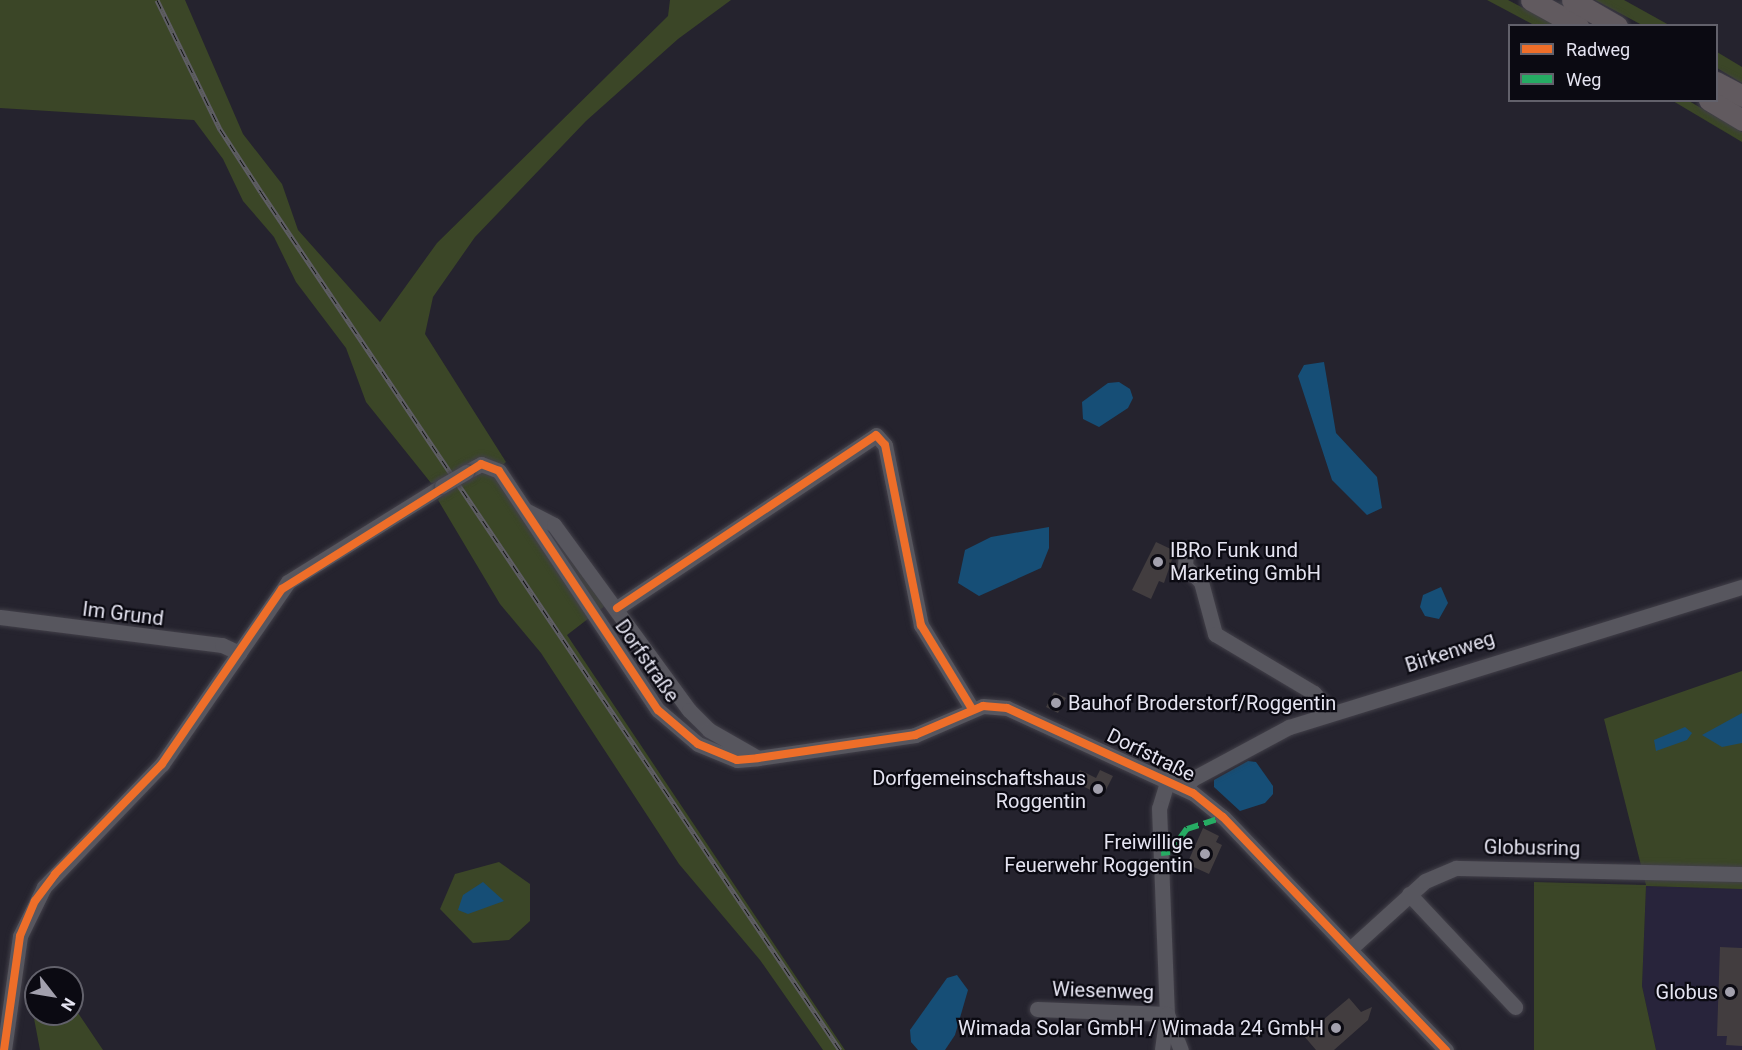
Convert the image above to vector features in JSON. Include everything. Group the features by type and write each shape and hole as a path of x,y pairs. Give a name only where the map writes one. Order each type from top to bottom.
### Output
{"highway":[{"path":"1531,0 1574,24"},
{"path":"1572,0 1614,24"},
{"path":"1718,83 1742,96"},
{"path":"1712,102 1742,120"}],"street":[{"name":"Dorfstraße","path":"617,608 876,435 885,445 921,625 972,709"},
{"name":"Dorfstraße","path":"239,653 288,582 466,471 481,464 499,471 658,710 681,732 717,753 737,760 915,735 972,709 1007,708 1186,788 1223,817 1446,1050"},
{"name":"Dorfstraße","path":"527,511 554,525 617,608 689,710 710,730 758,758"},
{"path":"1186,552 1185,566 1201,582 1215,634 1314,693 1330,712"},
{"name":"Birkenweg","path":"1186,788 1192,779 1267,738 1330,712 1742,587"},
{"name":"Im Grund","path":"0,617 222,645 239,653"},
{"path":"4,1050 20,936 35,901 55,874 162,764 239,653"},
{"path":"1162,1050 1167,1014 1159,808 1168,779"},
{"name":"Globusring","path":"1350,949 1425,881 1456,868 1742,874"},
{"path":"1409,894 1470,951 1515,1007"},
{"name":"Wiesenweg","path":"1036,1009 1167,1014"},
{"path":"1167,1014 1181,1050"}],"shaded area":[{"path":"1646,886 1742,889 1742,1050 1656,1050 1642,986"}],"green space":[{"path":"0,0 185,0 243,134 282,184 298,230 380,322 437,243 668,16 670,0 731,0 678,39 586,121 475,237 433,297 425,334 506,462 493,474 543,519 610,602 567,635 845,1050 823,1050 760,960 679,864 541,653 500,604 438,500 445,490 440,482 431,483 366,402 346,348 296,282 274,237 243,201 223,159 194,120 0,108"},
{"path":"1487,0 1508,0 1553,24 1532,24"},
{"path":"1595,0 1624,0 1667,24 1640,24"},
{"path":"1718,53 1742,67 1742,83 1718,69"},
{"path":"1675,102 1691,102 1742,132 1742,142"},
{"path":"1742,671 1742,889 1646,886 1642,986 1656,1050 1534,1050 1534,882 1646,885 1604,719"},
{"path":"499,862 530,884 530,921 509,940 473,943 440,909 455,874"},
{"path":"84,1022 103,1050 40,1050 35,1026 84,1026"}],"water":[{"path":"1324,362 1336,433 1377,477 1382,508 1367,515 1332,480 1298,376 1304,365"},
{"path":"1119,382 1130,389 1133,398 1128,408 1099,427 1083,419 1082,402 1108,383"},
{"path":"1049,527 1049,548 1041,568 979,596 958,583 965,550 991,537"},
{"path":"1441,587 1448,603 1439,619 1425,616 1420,607 1423,595"},
{"path":"1742,713 1742,743 1722,747 1702,735"},
{"path":"1685,727 1692,733 1687,740 1656,751 1654,740"},
{"path":"1248,761 1256,762 1273,786 1273,794 1265,803 1240,811 1214,787 1214,780"},
{"path":"483,882 504,901 468,914 458,910 463,895"},
{"path":"957,975 968,990 955,1035 945,1050 918,1050 911,1042 910,1030 947,978"}],"building":[{"name":"IBRo Funk und Marketing GmbH","path":"1156,542 1175,551 1164,583 1159,581 1151,599 1132,590"},
{"name":"Bauhof Broderstorf/Roggentin","path":"1054,692 1066,698 1058,713 1046,707"},
{"name":"Dorfgemeinschaftshaus Roggentin","path":"1080,770 1096,778 1100,770 1113,776 1103,796 1074,782"},
{"name":"Freiwillige Feuerwehr Roggentin","path":"1203,828 1219,836 1216,842 1222,845 1209,874 1187,864"},
{"name":"Globus","path":"1720,947 1742,948 1742,1046 1726,1045 1727,1036 1717,1036"},
{"name":"Wimada Solar GmbH / Wimada 24 GmbH","path":"1349,998 1361,1012 1372,1007 1368,1020 1334,1050 1316,1050 1304,1036"}],"railway":[{"path":"157,0 220,129 840,1050"}],"marked path":[{"path":"1161,853 1170,852 1187,829 1223,817"}],"cycle path":[{"path":"617,608 876,435 885,445 921,625 972,709"},
{"path":"4,1050 20,936 35,901 55,874 162,764 282,589 481,464 499,471 658,710 698,744 737,760 758,758 915,735 983,706 1007,708 1193,793 1223,817 1446,1050"}],"place":[{"name":"IBRo Funk und Marketing GmbH","path":"1158,562"},
{"name":"Bauhof Broderstorf/Roggentin","path":"1056,703"},
{"name":"Dorfgemeinschaftshaus Roggentin","path":"1098,789"},
{"name":"Freiwillige Feuerwehr Roggentin","path":"1205,854"},
{"name":"Globus","path":"1730,992"},
{"name":"Wimada Solar GmbH / Wimada 24 GmbH","path":"1336,1028"}]}
